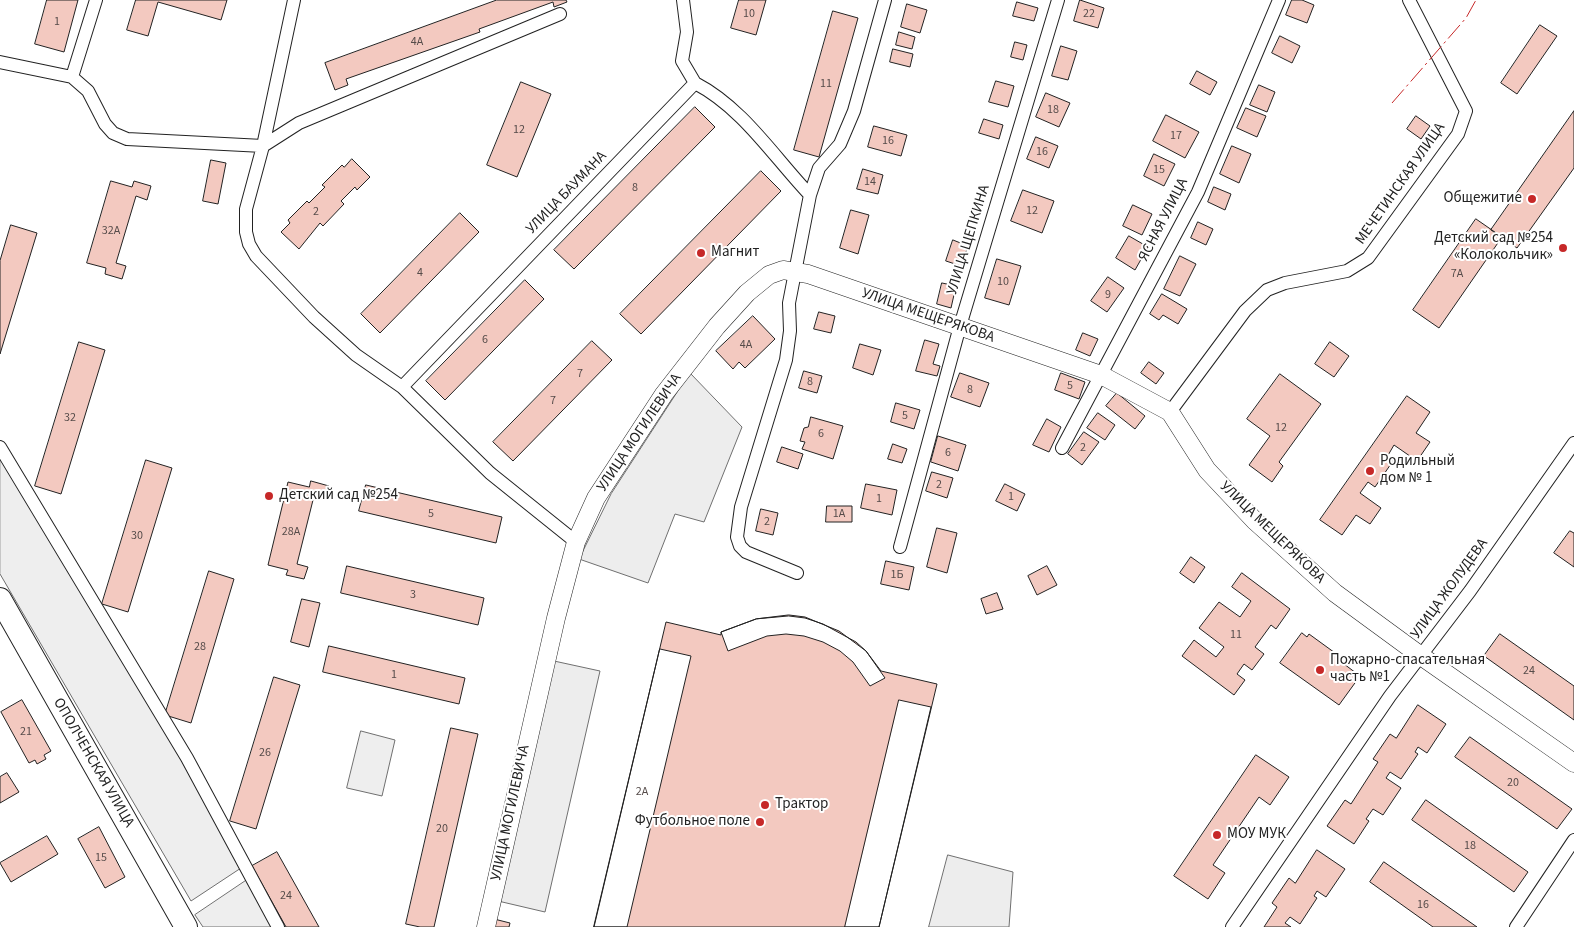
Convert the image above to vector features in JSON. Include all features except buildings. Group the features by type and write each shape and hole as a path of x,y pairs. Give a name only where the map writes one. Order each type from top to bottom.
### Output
{"highway":[{"name":"ОПОЛЧЕНСКАЯ УЛИЦА","path":"0,599 186,927"}],"street":[{"path":"72,77 96,0"},
{"path":"294,0 263,146 246,209 246,232 249,244 256,256 314,317 356,355 402,387 490,473 576,542"},
{"path":"683,0 687,32 682,61 695,83 714,93 735,111 810,195"},
{"path":"797,573 746,552 740,546 737,537 741,507 786,360 790,331 789,303 810,195 819,168 840,144 854,111 885,0"},
{"name":"УЛИЦА ЩЕПКИНА","path":"900,548 960,326 1058,0"},
{"name":"ЯСНАЯ УЛИЦА","path":"1062,448 1198,192 1279,0"},
{"name":"МЕЧЕТИНСКАЯ УЛИЦА","path":"1170,412 1245,311 1267,290 1284,283 1347,271 1368,258 1458,134 1466,111 1409,0"},
{"path":"0,62 72,77 88,91 105,124 113,134 127,139 263,146 299,123 560,14"},
{"name":"УЛИЦА БАУМАНА","path":"402,387 695,83"},
{"name":"УЛИЦА МОГИЛЕВИЧА","path":"486,927 532,716 576,542 596,498 664,394 717,326 747,293 769,275 784,270 796,271"},
{"name":"УЛИЦА МЕЩЕРЯКОВА","path":"796,271 1101,375 1170,412 1207,470 1255,521 1335,593 1421,656 1574,762"},
{"name":"УЛИЦА ЖОЛУДЕВА","path":"1232,927 1381,708 1470,591 1574,443"},
{"path":"0,448 187,758 278,927"},
{"path":"1516,927 1574,840"}],"shaded area":[{"path":"690,373 742,427 704,522 675,514 648,583 579,559 611,494"},
{"path":"0,457 149,702 241,868 191,901 0,574"},
{"path":"554,661 600,671 545,912 498,901"},
{"path":"361,731 395,740 382,796 347,788"},
{"path":"948,855 1013,872 1009,927 929,927"},
{"path":"247,880 273,927 203,927 195,915"}],"power":[{"path":"1392,103 1466,18 1476,0"}],"place":[{"name":"Общежитие","path":"1532,199"},
{"name":"Детский сад №254 «Колокольчик»","path":"1563,248"},
{"name":"Магнит","path":"701,253"},
{"name":"Родильный дом № 1","path":"1370,471"},
{"name":"Детский сад №254","path":"269,496"},
{"name":"Пожарно-спасательная часть №1","path":"1320,670"},
{"name":"Трактор","path":"765,805"},
{"name":"Футбольное поле","path":"760,822"},
{"name":"МОУ МУК","path":"1217,835"}]}
